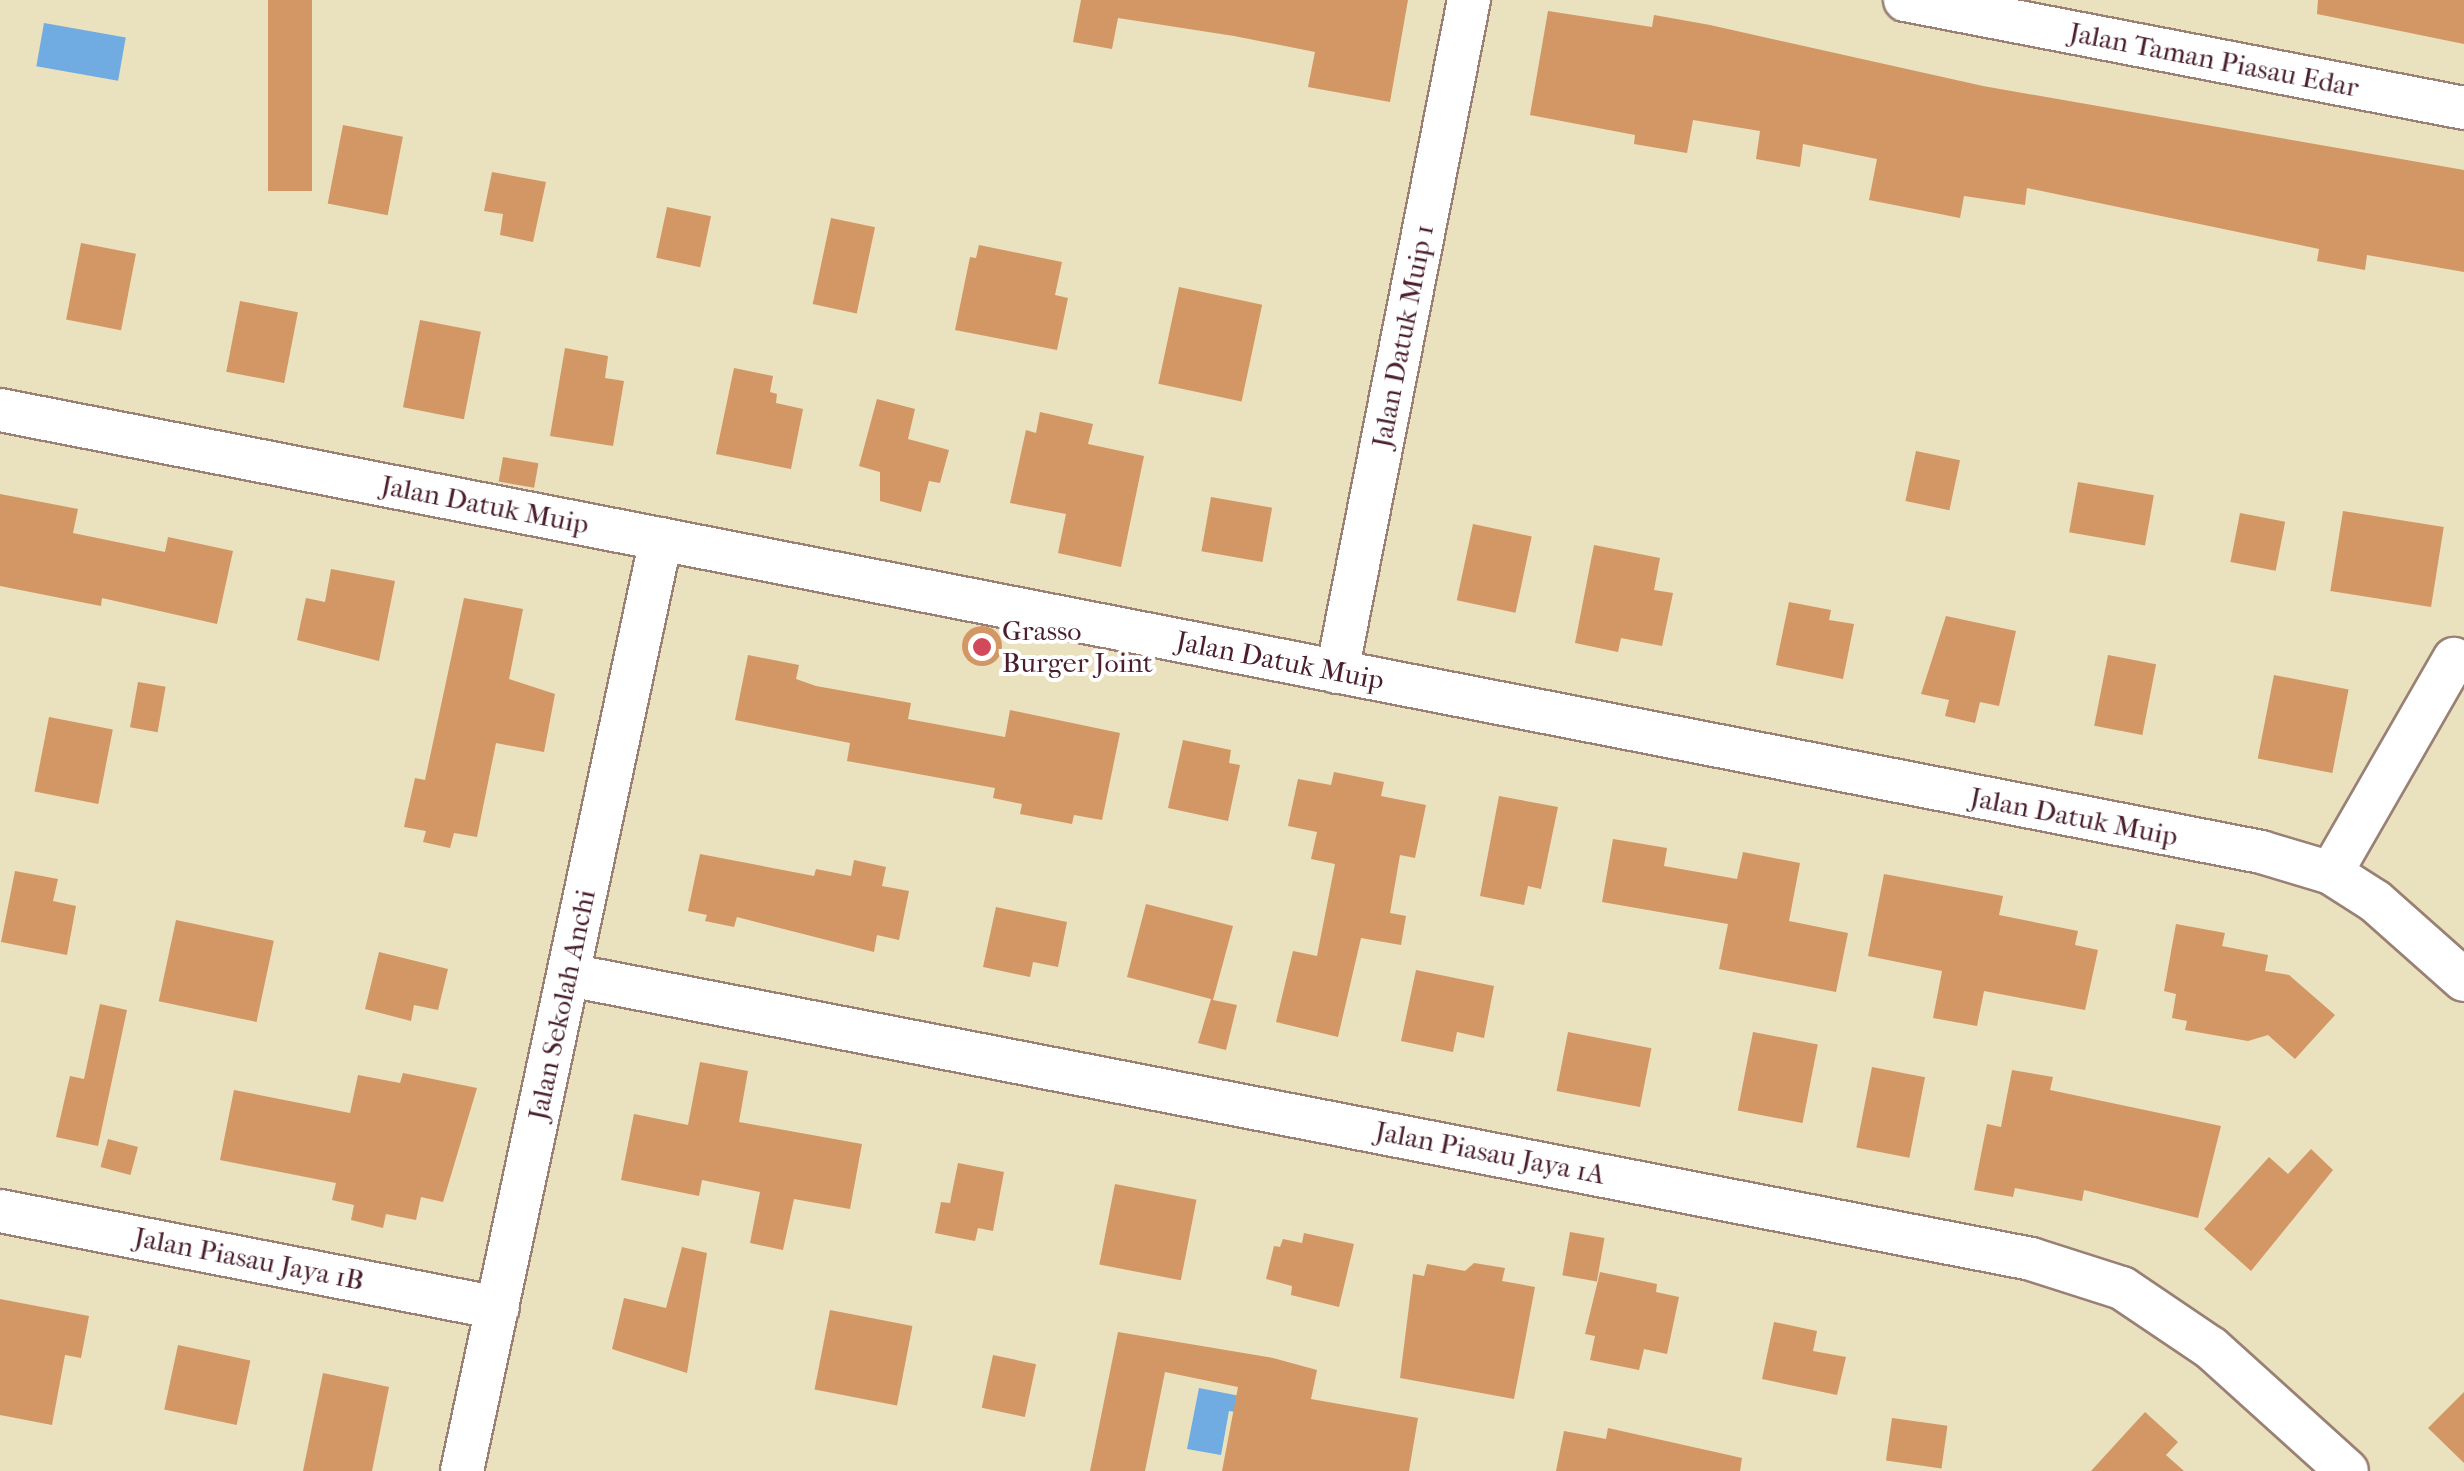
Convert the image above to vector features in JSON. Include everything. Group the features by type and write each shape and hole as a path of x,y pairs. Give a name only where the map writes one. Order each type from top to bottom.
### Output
{"street":[{"name":"Jalan Datuk Muip 1","path":"1337,672 1469,0"},
{"name":"Jalan Taman Piasau Edar","path":"1905,0 2464,108"},
{"name":"Jalan Datuk Muip","path":"0,410 2261,852 2331,873 2375,901 2462,973"},
{"name":"Jalan Sekolah Anchi","path":"462,1471 661,540"},
{"path":"2331,873 2454,660"},
{"name":"Jalan Piasau Jaya 1A","path":"569,975 2031,1259 2122,1288 2196,1338 2347,1471"},
{"name":"Jalan Piasau Jaya 1B","path":"0,1211 498,1308"}],"water":[{"path":"44,23 126,37 118,81 36,66"},
{"path":"1199,1388 1245,1397 1242,1413 1229,1411 1221,1455 1187,1449"}],"building":[{"path":"268,0 312,0 312,191 268,191"},
{"path":"1081,0 1408,0 1390,102 1308,87 1315,52 1234,36 1118,18 1112,49 1073,42"},
{"path":"2318,0 2464,0 2464,44 2317,14"},
{"path":"1548,11 1652,27 1654,15 1983,86 2464,170 2464,272 2367,255 2365,270 2317,261 2319,249 2027,188 2025,205 1964,196 1960,218 1869,200 1877,159 1803,144 1800,167 1756,159 1760,131 1693,120 1687,153 1634,144 1635,135 1530,115"},
{"path":"343,125 403,137 388,215 328,204"},
{"path":"492,172 546,182 533,242 500,235 503,214 484,211"},
{"path":"667,207 711,216 700,267 656,258"},
{"path":"831,218 875,227 857,313 813,304"},
{"path":"81,243 136,254 121,330 66,320"},
{"path":"979,245 1062,262 1055,295 1068,298 1057,350 955,330 970,257 976,258"},
{"path":"1179,287 1262,305 1242,402 1158,384"},
{"path":"240,301 298,312 284,383 226,372"},
{"path":"420,320 481,332 464,419 403,407"},
{"path":"565,348 608,356 605,378 624,381 613,446 550,436"},
{"path":"734,368 773,376 770,392 777,394 776,403 803,409 791,469 716,454"},
{"path":"877,399 915,409 908,439 949,450 940,483 929,481 921,512 880,501 880,472 859,466"},
{"path":"1040,412 1093,424 1088,444 1144,456 1121,567 1058,553 1066,514 1010,503 1026,430 1036,433"},
{"path":"1916,451 1960,460 1949,510 1905,501"},
{"path":"503,457 538,463 534,488 499,482"},
{"path":"2078,482 2154,495 2145,546 2069,532"},
{"path":"0,494 78,509 73,533 165,552 168,537 233,551 217,624 102,598 101,606 0,586"},
{"path":"1211,497 1272,508 1263,562 1201,551"},
{"path":"2343,511 2444,527 2431,607 2330,591"},
{"path":"2240,513 2285,522 2276,571 2230,562"},
{"path":"1473,524 1532,536 1515,613 1457,600"},
{"path":"1594,545 1660,558 1654,590 1673,593 1662,646 1621,638 1618,652 1575,643"},
{"path":"331,569 395,581 379,661 297,640 306,598 325,602"},
{"path":"464,598 523,609 509,679 555,694 544,752 496,743 477,837 454,833 450,848 423,842 426,831 404,827 415,778 425,780"},
{"path":"1789,602 1831,610 1829,620 1854,624 1843,679 1776,665"},
{"path":"1946,616 2016,631 1999,706 1980,702 1975,723 1945,716 1949,700 1921,694"},
{"name":"Grasso Burger Joint","path":"982,626 996,632 1002,646 996,660 982,666 968,660 962,646 968,632"},
{"path":"748,655 799,665 796,679 816,686 911,703 908,719 1005,737 1010,710 1120,733 1102,820 1074,815 1072,824 1020,814 1022,804 993,798 995,788 847,761 850,743 735,720"},
{"path":"2108,655 2156,664 2142,735 2094,726"},
{"path":"2274,675 2349,690 2332,773 2258,758"},
{"path":"138,682 166,687 158,732 130,727"},
{"path":"49,717 113,729 98,804 34,792"},
{"path":"1183,740 1231,750 1229,763 1240,765 1228,821 1168,808"},
{"path":"1334,772 1384,782 1381,796 1426,805 1415,858 1400,855 1390,913 1406,916 1401,945 1361,938 1338,1037 1276,1022 1293,951 1317,956 1335,864 1311,859 1317,832 1288,826 1298,779 1331,785"},
{"path":"1499,796 1558,807 1541,889 1528,886 1524,905 1480,896"},
{"path":"1613,839 1667,848 1664,866 1737,879 1743,852 1800,863 1789,921 1848,933 1836,992 1719,969 1728,924 1602,902"},
{"path":"700,854 814,876 816,869 851,876 854,860 886,867 882,886 909,891 899,940 877,935 874,952 737,917 734,927 705,921 707,915 688,911"},
{"path":"15,871 58,879 53,901 76,906 67,955 1,942"},
{"path":"1884,874 2003,896 1999,915 2078,931 2075,945 2098,950 2085,1010 1984,991 1977,1026 1933,1018 1942,971 1868,956"},
{"path":"1146,904 1233,926 1213,1000 1237,1005 1226,1050 1198,1043 1211,999 1127,977"},
{"path":"996,907 1067,922 1058,967 1033,962 1030,977 983,967"},
{"path":"176,920 274,941 257,1022 159,1001"},
{"path":"2176,924 2225,933 2222,946 2268,955 2265,971 2289,975 2335,1015 2295,1059 2268,1035 2248,1041 2185,1030 2187,1021 2172,1018 2176,994 2164,991"},
{"path":"379,952 448,969 438,1010 414,1005 411,1021 365,1009"},
{"path":"1416,970 1494,986 1484,1038 1457,1032 1453,1052 1401,1041"},
{"path":"100,1004 127,1010 98,1146 56,1137 70,1076 84,1079"},
{"path":"1568,1032 1651,1048 1640,1107 1557,1091"},
{"path":"1753,1032 1818,1045 1803,1123 1738,1111"},
{"path":"700,1062 748,1071 739,1122 862,1144 850,1209 794,1199 783,1250 750,1243 760,1192 702,1180 699,1196 621,1180 634,1114 688,1125"},
{"path":"1872,1067 1925,1077 1909,1158 1856,1147"},
{"path":"2012,1070 2053,1077 2050,1090 2221,1126 2198,1218 2084,1190 2082,1201 2015,1188 2013,1197 1974,1190 1987,1124 2001,1127"},
{"path":"403,1073 477,1088 443,1202 421,1197 416,1220 386,1214 383,1228 351,1220 354,1205 332,1200 336,1183 220,1160 234,1090 350,1113 358,1075 400,1083"},
{"path":"108,1139 138,1147 130,1175 100,1167"},
{"path":"2311,1149 2333,1170 2251,1271 2204,1229 2269,1157 2288,1174"},
{"path":"958,1163 1004,1172 993,1231 978,1228 975,1241 935,1233 941,1202 950,1203"},
{"path":"1115,1184 1196,1200 1181,1280 1099,1264"},
{"path":"1570,1232 1604,1238 1597,1281 1562,1275"},
{"path":"1304,1233 1354,1244 1339,1307 1291,1295 1292,1286 1266,1279 1274,1246 1280,1247 1283,1239 1302,1243"},
{"path":"682,1247 707,1253 687,1373 612,1349 624,1298 666,1308"},
{"path":"1474,1263 1505,1268 1502,1281 1535,1287 1514,1399 1400,1378 1413,1274 1424,1276 1427,1264 1465,1271"},
{"path":"1600,1272 1657,1284 1656,1292 1679,1297 1667,1354 1644,1349 1639,1370 1590,1360 1595,1336 1585,1334"},
{"path":"0,1299 89,1316 81,1358 65,1355 52,1425 0,1415"},
{"path":"830,1310 912,1326 897,1406 815,1390"},
{"path":"1774,1322 1817,1331 1813,1351 1846,1357 1837,1395 1762,1379"},
{"path":"1118,1332 1273,1358 1317,1370 1311,1399 1418,1418 1409,1471 1222,1471 1238,1387 1165,1372 1145,1471 1090,1471"},
{"path":"178,1345 250,1360 237,1425 164,1410"},
{"path":"993,1355 1036,1364 1025,1417 982,1408"},
{"path":"323,1373 389,1387 372,1471 303,1471"},
{"path":"2464,1392 2464,1463 2428,1428"},
{"path":"2145,1412 2178,1442 2166,1455 2184,1471 2091,1471"},
{"path":"1892,1418 1947,1426 1941,1468 1886,1461"},
{"path":"1608,1428 1742,1458 1740,1471 1556,1471 1564,1431 1606,1439"}],"place":[{"name":"Grasso Burger Joint","path":"982,647"}]}
